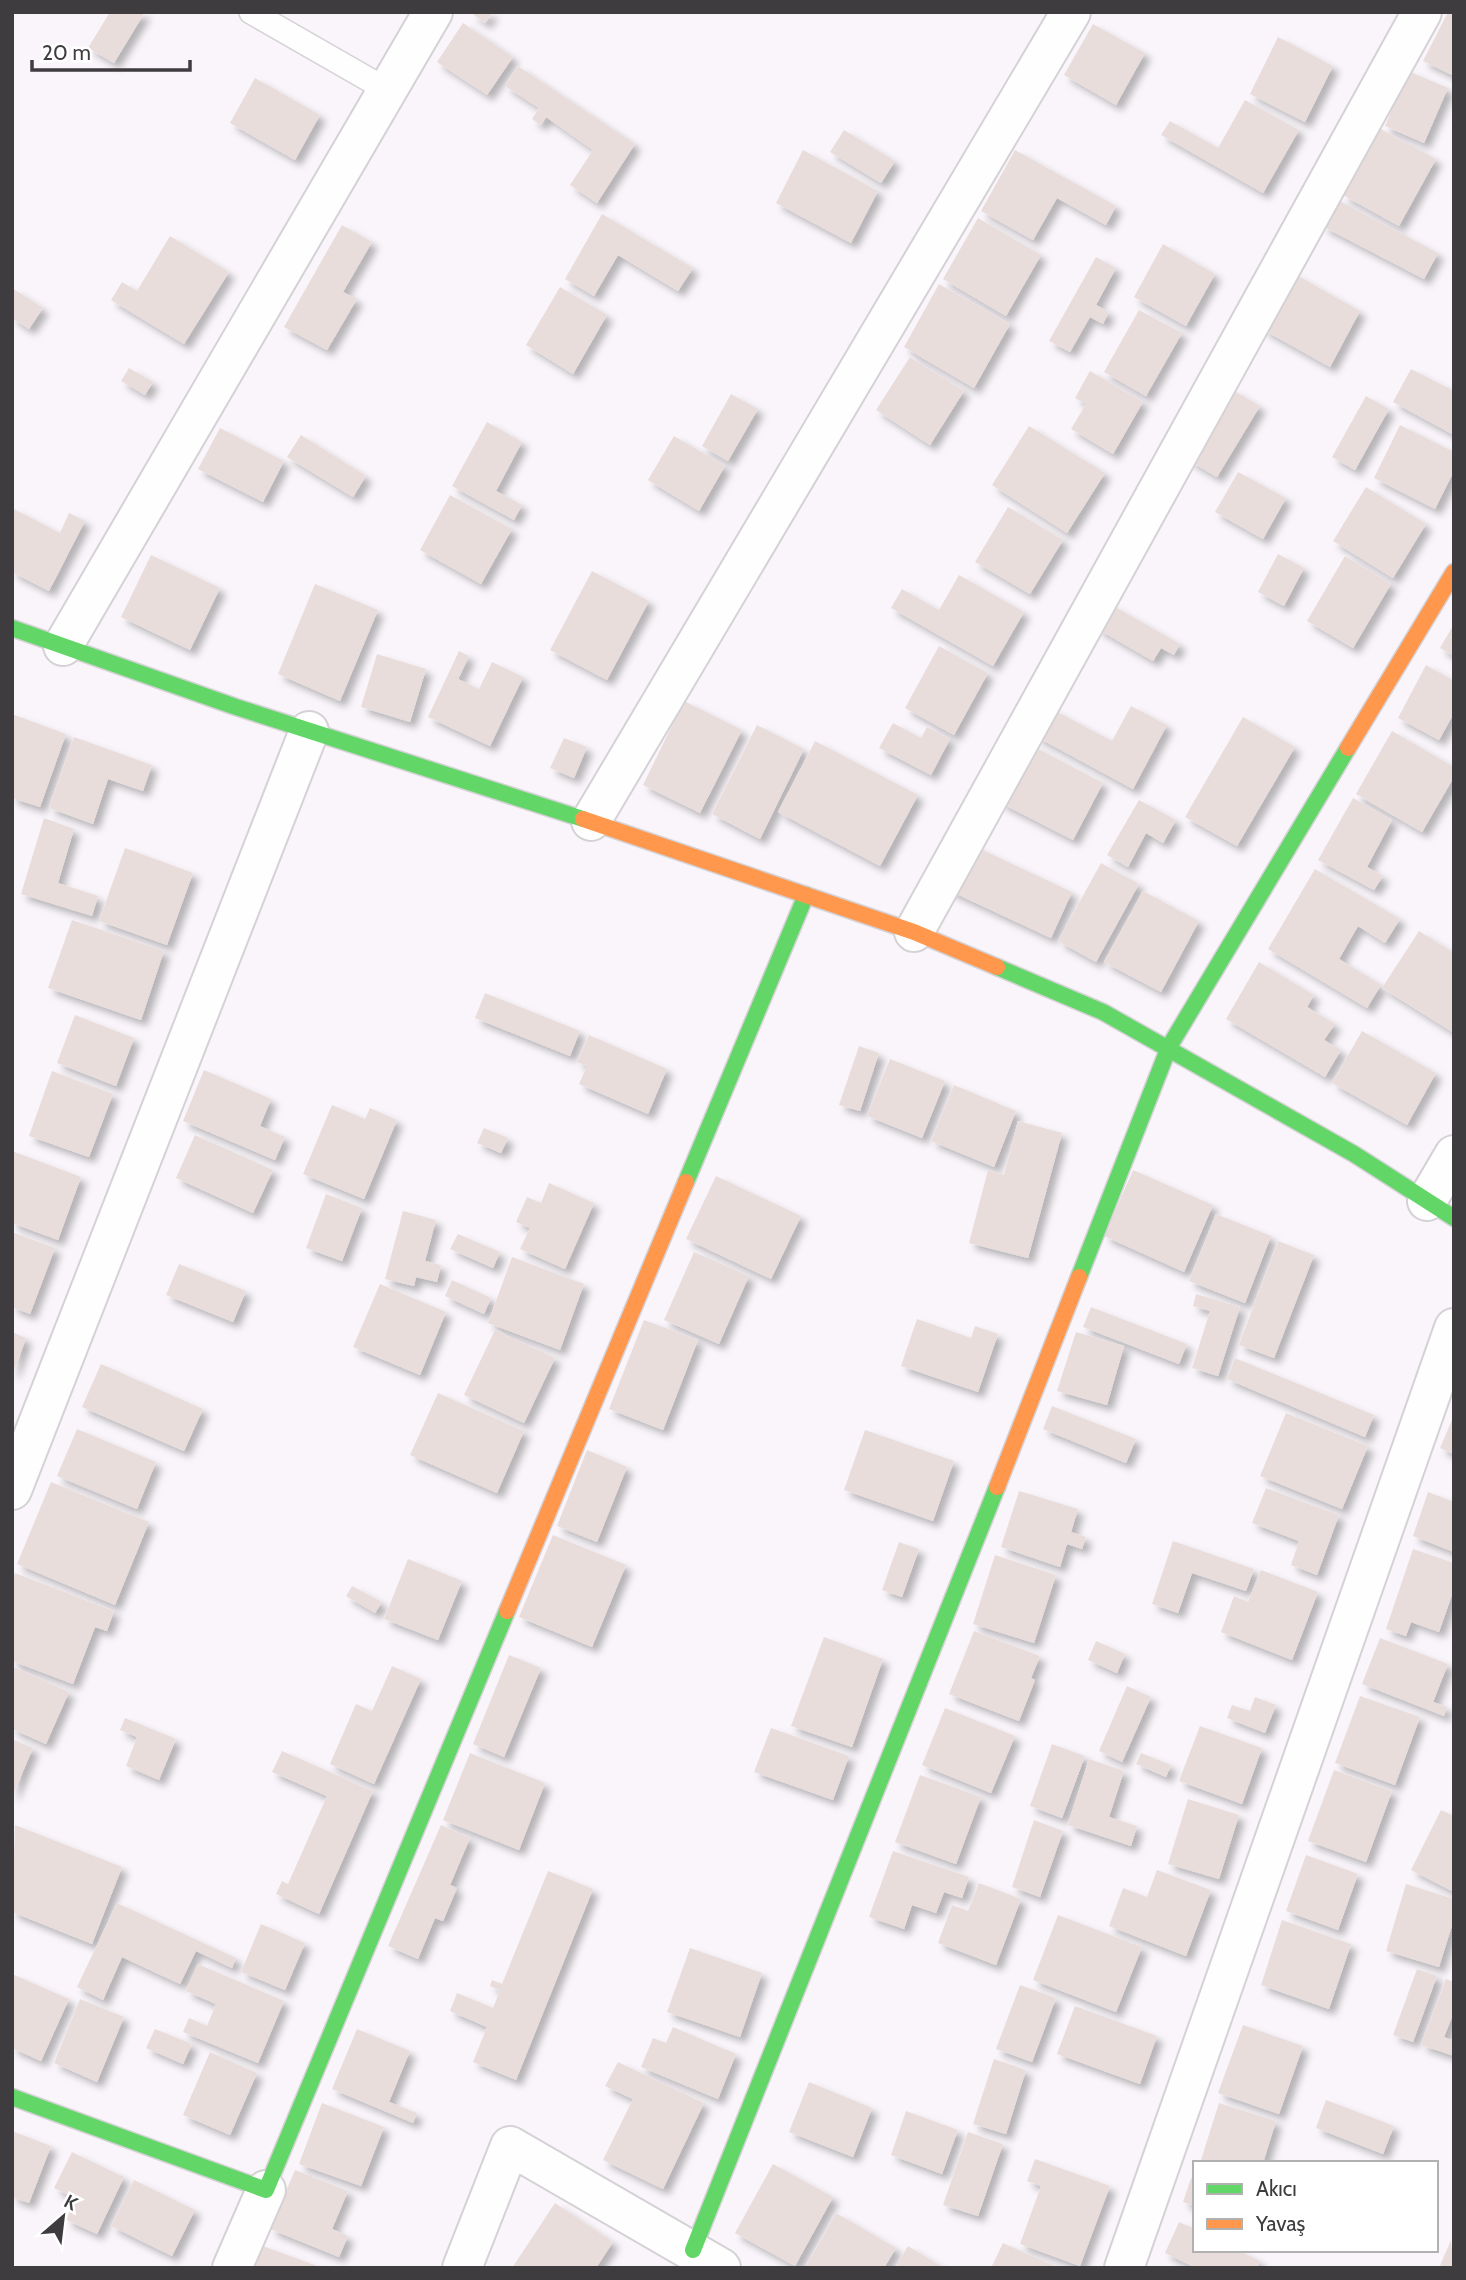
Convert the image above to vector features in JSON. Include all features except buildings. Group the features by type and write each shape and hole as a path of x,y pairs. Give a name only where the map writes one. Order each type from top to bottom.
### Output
{"street":[{"path":"63,646 433,12"},
{"path":"591,821 1071,12"},
{"path":"914,932 1422,12"},
{"path":"462,2268 510,2146 707,2259 971,1553 1169,1046 1454,572"},
{"path":"12,628 309,731 591,821 914,932 1103,1012 1169,1046 1354,1154 1441,1210 1454,1155"},
{"path":"12,1490 309,731"},
{"path":"232,2268 806,895"},
{"path":"1124,2268 1454,1328"},
{"path":"12,2097 266,2190"}],"lane":[{"path":"251,12 387,90"}],"traffic: fast":[{"path":"12,628 236,707 583,819"},
{"path":"1079,1277 1169,1047 1348,748"},
{"path":"686,1182 806,895"},
{"path":"997,967 1103,1012 1354,1154 1454,1218"},
{"path":"693,2250 997,1487"},
{"path":"12,2097 266,2190 507,1611"}],"traffic: slow":[{"path":"1348,748 1454,572"},
{"path":"583,819 914,932 997,967"},
{"path":"507,1611 686,1182"},
{"path":"997,1487 1079,1277"}]}
